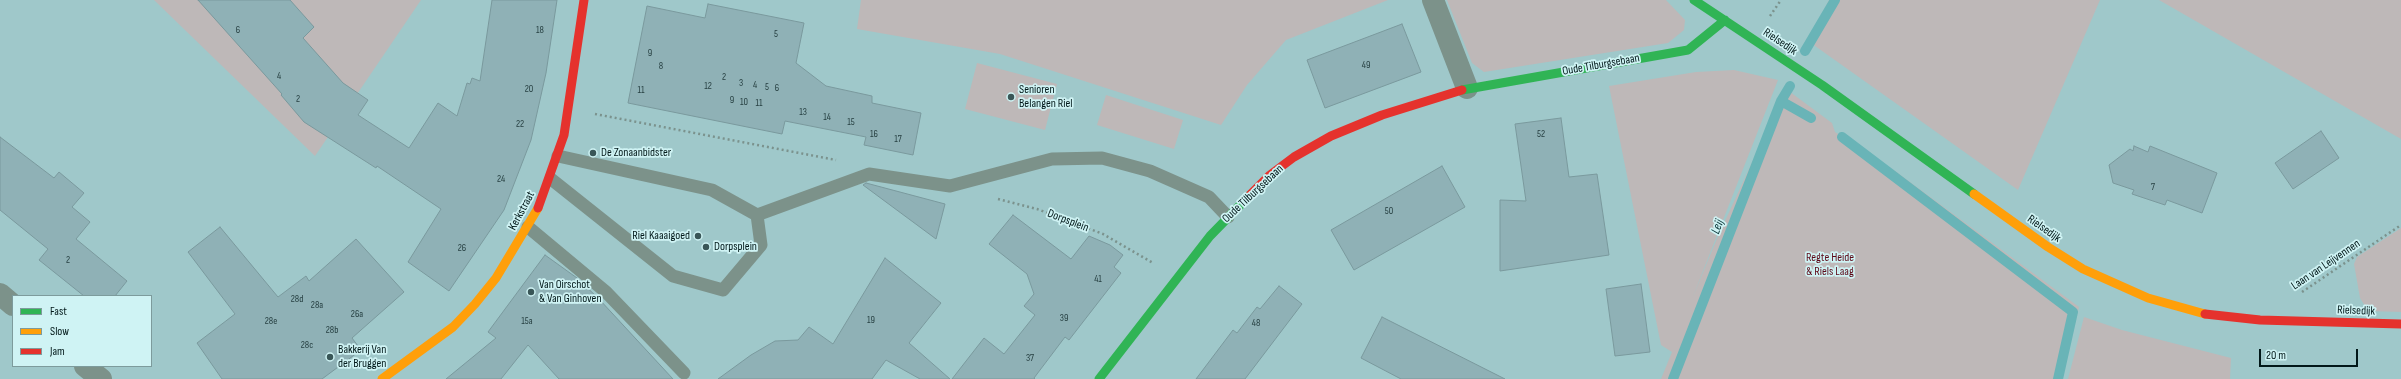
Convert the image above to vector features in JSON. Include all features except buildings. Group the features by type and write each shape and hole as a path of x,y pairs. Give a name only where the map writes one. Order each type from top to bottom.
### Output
{"street":[{"name":"Kerkstraat","path":"382,379 441,336 462,318 496,278 528,227 551,179 558,156 568,108 584,0"},
{"path":"1433,0 1467,88"},
{"name":"Rielsedijk","path":"1694,0 1822,85 2048,247 2083,269 2148,298 2204,314 2260,320 2401,324"},
{"name":"Oude Tilburgsebaan","path":"1099,379 1210,236 1270,175 1294,157 1331,136 1382,115 1467,88 1688,50 1725,20"},
{"path":"0,294 12,304"},
{"path":"86,367 101,379"}],"lane":[{"path":"558,156 712,190 757,215 869,174 950,186 1052,159 1102,158 1150,171 1209,197 1228,217"},
{"path":"551,179 673,276 723,290 761,245 757,215"},
{"path":"528,227 606,292 684,373"}],"path":[{"path":"568,108 840,160"},
{"name":"Dorpsplein","path":"992,197 1037,209 1103,234 1150,261 1176,280"},
{"name":"Laan van Leijvennen","path":"2298,294 2401,225"}],"green space":[{"path":"154,0 421,0 315,156"},
{"path":"861,0 1388,0 1286,40 1247,85 1221,125 1000,54 857,29"},
{"path":"1447,0 1666,0 1685,20 1684,30 1668,43 1484,72 1472,63"},
{"path":"1829,0 2100,0 2018,190 1808,41"},
{"path":"2159,0 2401,0 2401,139"},
{"name":"Senioren Belangen Riel","path":"977,63 1057,84 1045,130 965,109"},
{"name":"Regte Heide & Riels Laag","path":"1734,70 1778,80 1692,299 1718,236 1786,89 1832,123 1835,132 1895,171 2079,307 2061,379 1661,379 1672,352 1661,345 1609,86 1696,72"},
{"path":"1106,95 1183,120 1174,149 1097,125"},
{"path":"2401,228 2401,312 2368,311 2360,298 2354,264 2357,257"},
{"path":"2084,317 2122,330 2231,358 2230,379 2068,379"}],"waterway":[{"path":"1805,51 1835,0"},
{"name":"Leij","path":"1673,379 1781,101 1790,86"},
{"path":"1781,101 1811,118"},
{"path":"1842,137 2073,312 2058,379"}],"traffic: fast":[{"path":"1694,0 1822,85 1974,194"},
{"path":"1462,90 1688,50 1725,20"},
{"path":"1099,379 1210,236 1250,195"}],"traffic: slow":[{"path":"1974,194 2048,247 2083,269 2148,298 2205,314"},
{"path":"382,379 453,327 475,304 496,278 538,208"}],"traffic: jam":[{"path":"538,208 564,135 584,0"},
{"path":"1250,195 1270,175 1294,157 1331,136 1382,115 1462,90"},
{"path":"2205,314 2260,320 2401,324"}],"place":[{"name":"Senioren Belangen Riel","path":"1011,97"},
{"name":"De Zonaanbidster","path":"593,153"},
{"name":"Riel Kaaaigoed","path":"698,236"},
{"name":"Dorpsplein","path":"706,247"},
{"name":"Van Oirschot & Van Ginhoven","path":"531,292"},
{"name":"Bakkerij Van der Bruggen","path":"330,357"}]}
